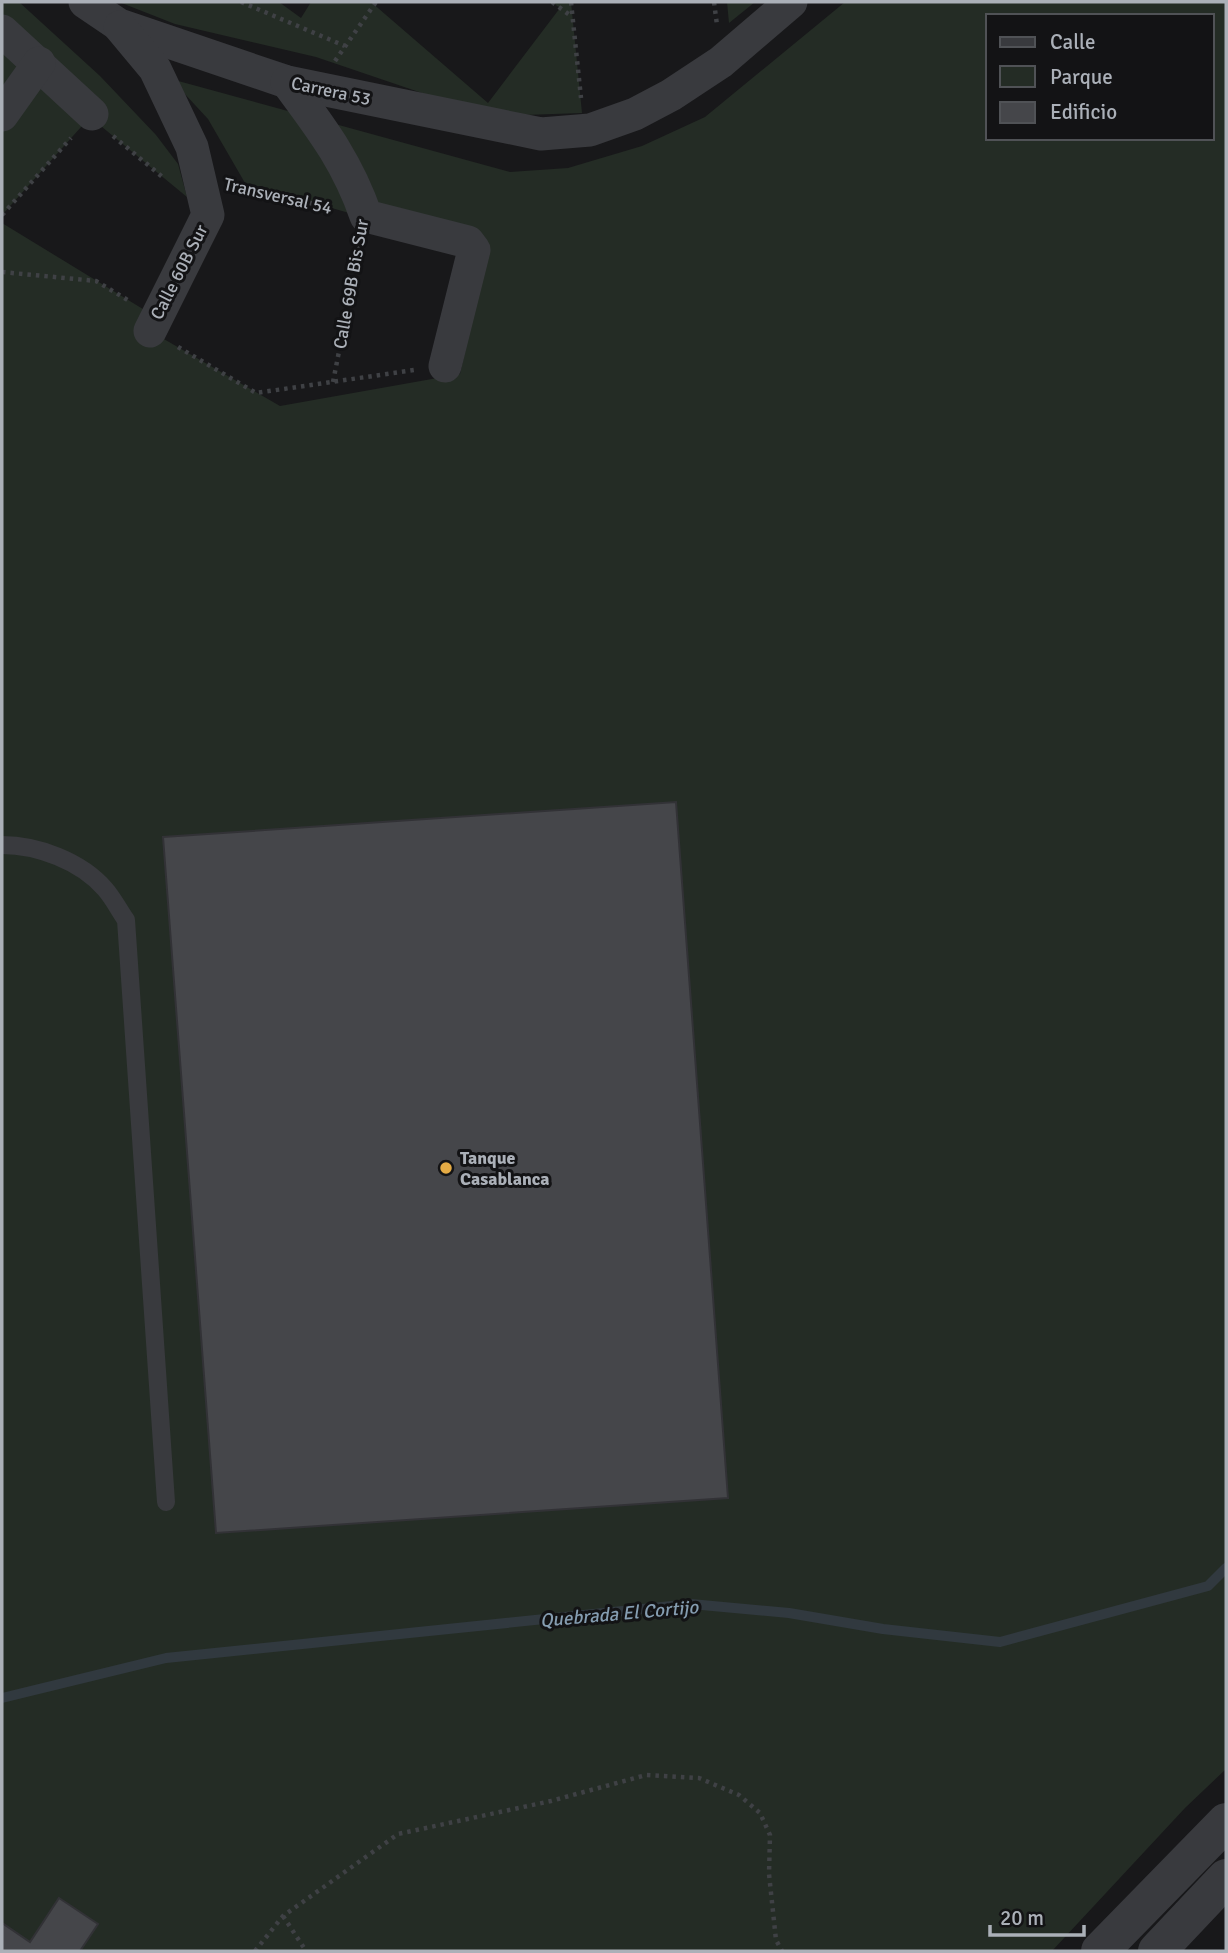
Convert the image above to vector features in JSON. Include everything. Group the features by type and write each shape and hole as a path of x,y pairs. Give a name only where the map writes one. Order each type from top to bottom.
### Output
{"street":[{"name":"Carrera 53","path":"85,2 119,25 301,85 541,134 590,130 635,114 671,95 721,62 791,2"},
{"name":"Calle 60B Sur","path":"119,25 155,69 192,147 208,215 153,324"},
{"path":"2,31 92,114"},
{"path":"2,115 39,63"},
{"name":"Calle 69B Bis Sur","path":"301,85 353,179 366,216"},
{"path":"366,216 468,242 474,250 444,366"},
{"path":"1100,1951 1226,1822"},
{"path":"1157,1951 1226,1878"}],"lane":[{"path":"2,845 19,845 63,858 104,887 126,920 166,1503"}],"path":[{"path":"241,2 345,46"},
{"path":"301,85 345,46 376,2"},
{"path":"552,2 572,17"},
{"path":"570,2 582,113 590,130"},
{"path":"2,215 92,114"},
{"name":"Transversal 54","path":"92,114 114,137 208,215"},
{"name":"Transversal 54","path":"200,178 366,216"},
{"name":"Calle 69B Bis Sur","path":"333,382 366,216"},
{"path":"2,272 96,281 153,324 256,393 444,366"},
{"path":"255,1951 284,1916 398,1834 551,1801 646,1775 699,1778 740,1795 760,1813 770,1835 769,1874 776,1940 782,1951"},
{"path":"284,1916 306,1951"}],"green space":[{"path":"2,2 19,2 100,76 156,135 178,164 187,197 90,117 2,215"},
{"path":"119,2 279,2 301,18 311,2 371,2 488,103 560,8 552,2 571,2 582,113 524,115 472,110 316,57 175,24"},
{"path":"727,2 755,2 729,23"},
{"path":"845,2 1226,2 1226,1769 1185,1808 1052,1951 2,1951 2,223 156,317 150,331 280,406 460,374 487,253 245,183 208,119 171,79 510,172 568,168 642,146 705,117"}],"building":[{"name":"Tanque Casablanca","path":"676,802 728,1498 216,1533 163,837"},
{"path":"59,1898 98,1924 80,1951 2,1951 2,1923 30,1942"}],"waterway":[{"name":"Quebrada El Cortijo","path":"2,1698 166,1658 691,1604 789,1613 883,1629 1000,1642 1208,1586 1226,1568"}],"place":[{"name":"Tanque Casablanca","path":"446,1168"}]}
